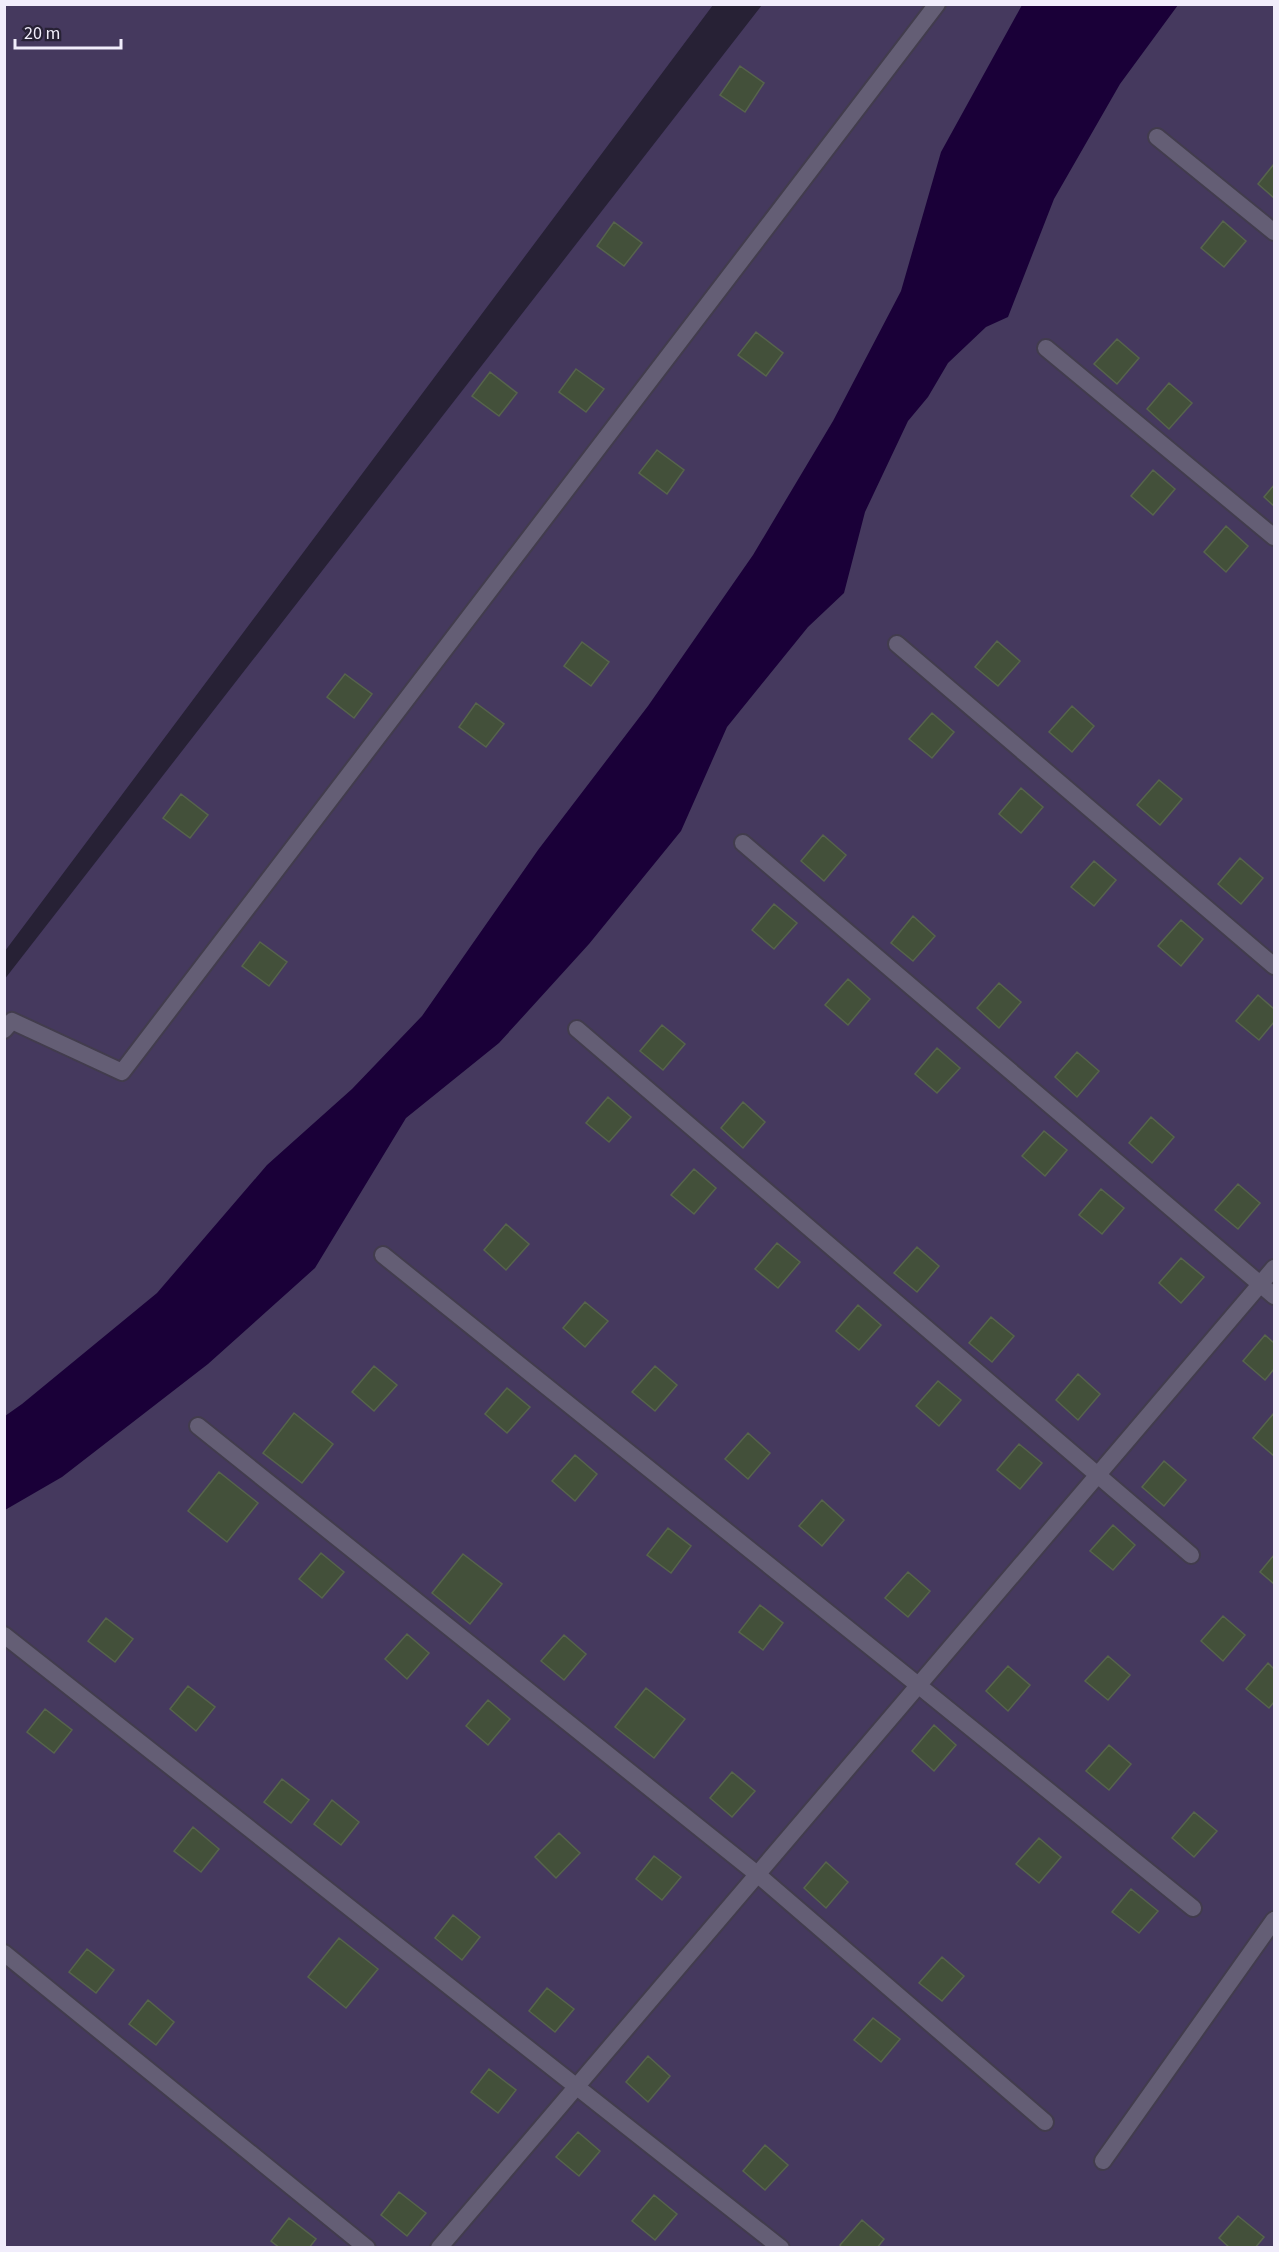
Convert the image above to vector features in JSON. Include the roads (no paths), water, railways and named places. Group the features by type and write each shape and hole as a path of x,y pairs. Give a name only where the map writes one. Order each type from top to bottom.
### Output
{"lane":[{"path":"4,1030 12,1021 122,1071 937,4"},
{"path":"1156,137 1275,232"},
{"path":"1046,348 1275,537"},
{"path":"897,644 1275,966"},
{"path":"743,843 1275,1296"},
{"path":"577,1029 1191,1555"},
{"path":"383,1255 918,1684 1192,1908"},
{"path":"439,2247 1275,1268"},
{"path":"198,1426 757,1874 1045,2122"},
{"path":"4,1635 781,2247"},
{"path":"1104,2161 1275,1920"},
{"path":"4,1953 367,2247"}]}
